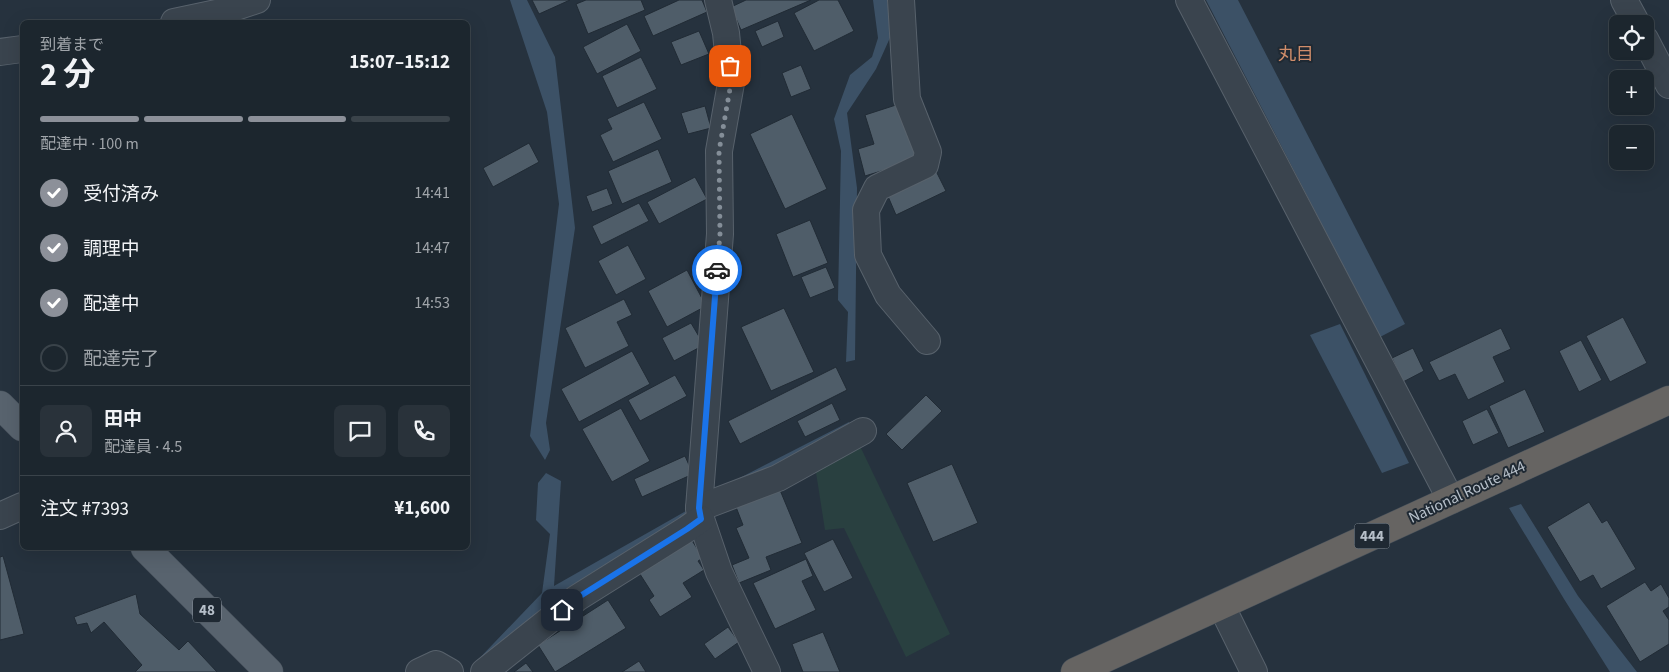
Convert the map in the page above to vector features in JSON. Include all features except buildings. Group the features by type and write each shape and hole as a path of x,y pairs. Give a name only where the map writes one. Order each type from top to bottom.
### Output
{"highway":[{"name":"National Route 444","path":"1075,672 1669,400"}],"main road":[{"path":"0,405 20,425"},
{"name":"48","path":"147,550 269,672"}],"street":[{"path":"183,20 221,12 257,0"},
{"path":"718,0 726,33 731,83 719,151 720,234 700,513 720,572 767,672"},
{"path":"901,0 908,99 928,152 925,165 877,188 866,210 868,255 888,295 927,341"},
{"path":"1189,0 1452,500"},
{"path":"1624,0 1632,15"},
{"path":"0,52 20,49"},
{"path":"1654,56 1669,85"},
{"path":"484,672 577,598 687,529 700,513 778,478 863,431"},
{"path":"0,516 20,507"},
{"path":"1221,605 1254,672"},
{"path":"419,672 436,664 450,672"}],"green space":[{"path":"859,444 950,634 906,657 844,528 825,530 815,466"}],"water":[{"path":"510,0 527,0 555,57 575,228 546,423 550,450 545,460 530,436 559,204 547,112"},
{"path":"873,0 887,0 893,31 876,69 847,113 857,188 855,360 846,362 848,312 838,300 841,151 834,119 850,75 872,57 878,38"},
{"path":"1206,0 1238,0 1405,324 1380,337"},
{"path":"1340,324 1409,463 1382,473 1310,335"},
{"path":"849,422 851,428 726,491 726,485"},
{"path":"546,473 561,481 554,586 686,511 685,520 556,595 479,667 472,666 542,593 550,534 536,520 538,483"},
{"path":"1521,504 1578,596 1637,672 1610,672 1509,508"}],"way so far":[{"path":"717,270 720,234 719,151 731,83 730,66"}],"district":[{"name":"丸目","path":"1296,54"}],"route":[{"path":"562,610 577,598 701,519 699,508 717,270"}]}
